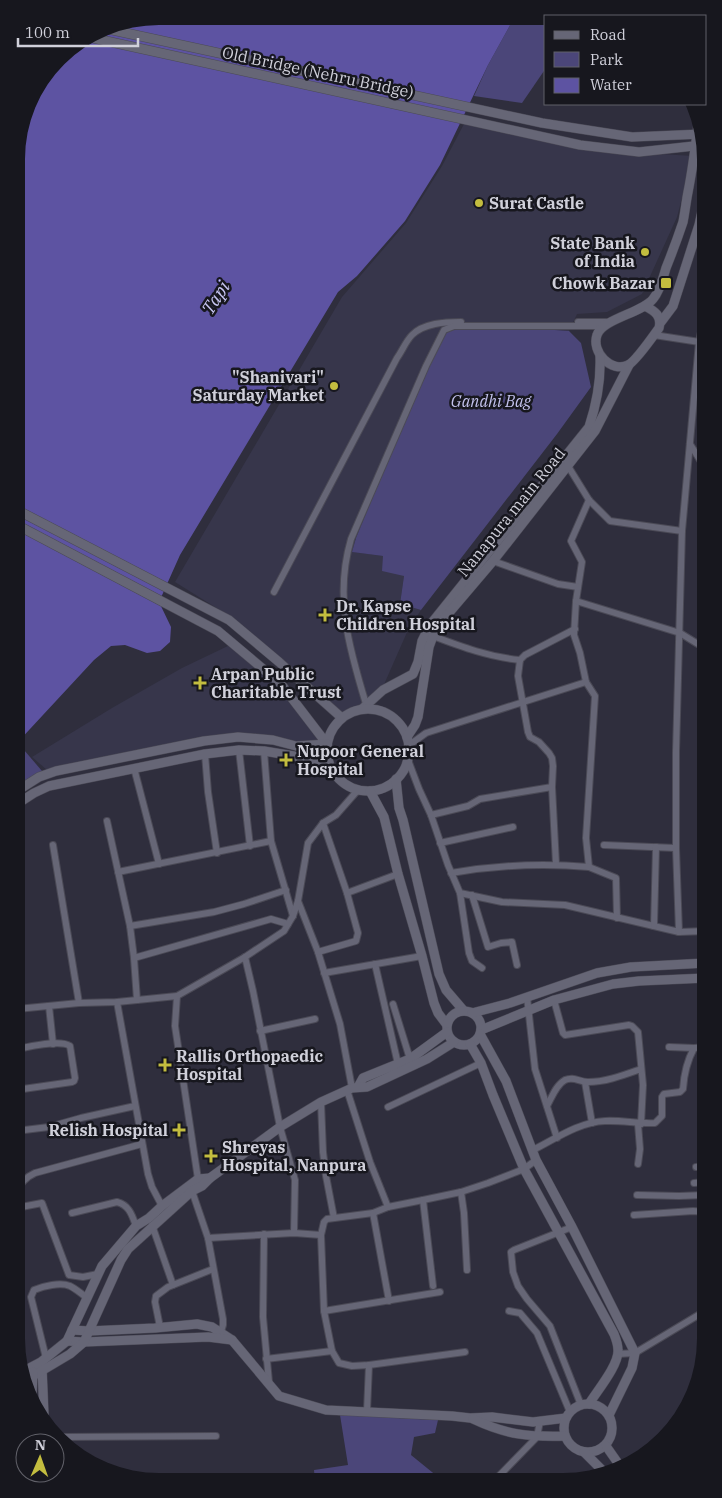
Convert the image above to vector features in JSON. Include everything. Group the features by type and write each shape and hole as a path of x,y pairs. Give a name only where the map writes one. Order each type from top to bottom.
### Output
{"main road":[{"name":"Old Bridge (Nehru Bridge)","path":"119,31 542,123 632,137 694,134"},
{"name":"Old Bridge (Nehru Bridge)","path":"99,39 580,145 639,152 696,146"},
{"path":"608,324 645,306 657,295 683,220 697,159"},
{"name":"Nanapura main Road","path":"408,741 418,717 429,647 436,628 493,561 595,431 629,365 654,335 661,322 674,306 697,228"},
{"path":"645,306 657,313 661,322"},
{"name":"Nanapura main Road","path":"364,707 383,690 413,674 418,662 422,641 430,625 589,427 599,391 600,356 596,337 598,332 608,324"},
{"path":"600,356 615,366 629,365"},
{"path":"25,514 229,620 342,718"},
{"path":"25,529 218,631 281,684 327,744"},
{"path":"364,707 394,718 402,727 408,741 408,760 396,779 388,785 370,791 358,790 344,783 336,775 328,761 327,744 335,725 342,718 364,707"},
{"path":"25,786 39,777 56,771 204,741 238,736 273,740 296,746 327,744"},
{"path":"25,799 49,786 205,754 239,750 264,751 294,756 312,761 336,775"},
{"path":"396,779 399,808 439,974 446,990 479,1020 480,1032 506,1082 536,1160 635,1353 632,1368 609,1415"},
{"path":"370,791 384,817 436,1009 454,1042 470,1044 477,1038 480,1032 528,1010 554,1000 613,984 697,978"},
{"path":"29,1369 68,1341 98,1274 108,1258 136,1226 150,1222 192,1191 202,1186 210,1178 280,1127 321,1102 352,1088 363,1078 410,1059 447,1029 448,1020 454,1013 510,1003 597,973 630,967 697,963"},
{"path":"352,1088 367,1087 426,1059 454,1042"},
{"path":"72,1330 89,1331 197,1324 212,1327 220,1335 232,1340 279,1396 326,1410 470,1418 492,1417 525,1422 568,1415 585,1404 614,1365 618,1354 617,1342 524,1169 481,1063 470,1044"},
{"path":"33,1378 70,1354 84,1342 121,1260 162,1206 198,1179 210,1178"},
{"path":"68,1341 208,1338 220,1335"},
{"path":"43,1360 44,1406"},
{"path":"32,1367 33,1384"},
{"path":"584,1452 592,1452 606,1446 611,1439 613,1431 609,1415 600,1407 585,1404"},
{"path":"568,1415 564,1430 565,1436 572,1447 584,1452 600,1467"},
{"path":"470,1418 490,1427 522,1436 565,1436"},
{"path":"606,1446 617,1461"}],"street":[{"path":"274,592 397,358 411,336 428,326 451,322 608,324"},
{"path":"364,707 343,611 345,558 351,539 422,375 444,330 454,326 608,324"},
{"path":"654,335 697,342"},
{"path":"680,932 676,848 676,746 682,531 689,444 697,382"},
{"path":"689,444 697,456"},
{"path":"568,466 590,500 610,521 682,531"},
{"path":"589,867 586,838 595,696 586,682 580,652 574,635 576,601 582,562 571,541 590,500"},
{"path":"493,561 558,584 578,586"},
{"path":"576,601 680,633 697,643"},
{"path":"556,864 552,758 539,742 530,737 517,671 520,660 525,655 575,629"},
{"path":"433,636 481,654 520,660"},
{"path":"408,741 426,733 586,682"},
{"path":"239,750 250,846"},
{"path":"264,751 271,841 293,916"},
{"path":"205,754 208,792 217,853"},
{"path":"408,760 460,893 469,953 472,961 482,968"},
{"path":"134,768 159,864"},
{"path":"431,815 468,806 480,800 552,788"},
{"path":"25,1008 177,996 284,931 293,916 298,901 308,843 324,823 336,815 358,790"},
{"path":"107,821 130,926 137,1000"},
{"path":"318,952 356,941 358,937 347,893 324,823"},
{"path":"440,843 513,827"},
{"path":"118,872 271,841"},
{"path":"604,844 676,848"},
{"path":"53,845 79,1003"},
{"path":"654,926 656,847"},
{"path":"451,874 485,868 556,864 589,867 616,878 617,918"},
{"path":"347,893 398,874"},
{"path":"130,926 214,912 286,890"},
{"path":"460,893 502,902 565,905 680,932 697,931"},
{"path":"472,896 488,947 512,942 517,965"},
{"path":"298,901 318,952 340,1024 352,1088 370,1162 388,1207"},
{"path":"134,958 271,919 288,924"},
{"path":"324,973 422,956"},
{"path":"244,957 253,991 280,1127 295,1180 294,1233"},
{"path":"375,964 398,1064"},
{"path":"177,996 175,1026 198,1179 192,1191 208,1238 223,1319 220,1335"},
{"path":"527,997 535,1069 557,1138"},
{"path":"554,1000 565,1035 629,1025 638,1032 643,1091 639,1124 640,1149 638,1164"},
{"path":"117,1002 148,1174 152,1187 162,1206"},
{"path":"393,1004 410,1059"},
{"path":"49,1006 53,1044"},
{"path":"260,1031 314,1019"},
{"path":"25,1048 63,1043 70,1046 74,1081 25,1089"},
{"path":"670,1047 697,1048"},
{"path":"533,1150 592,1123 605,1121 639,1124 655,1123 662,1116 662,1097 664,1094 680,1092 683,1089 687,1062 694,1048"},
{"path":"388,1107 481,1063"},
{"path":"547,1106 559,1085 572,1078 585,1082 621,1077 641,1069"},
{"path":"585,1082 592,1123"},
{"path":"321,1102 323,1152 334,1218"},
{"path":"25,1130 50,1127 135,1106"},
{"path":"25,1180 35,1173 142,1144"},
{"path":"465,1352 369,1366 344,1365 340,1363 332,1351 324,1311 321,1235 324,1222 327,1219 373,1213 388,1207 461,1192 524,1169 536,1160"},
{"path":"461,1192 467,1270"},
{"path":"637,1195 697,1195"},
{"path":"423,1200 433,1286"},
{"path":"72,1213 117,1202 128,1208 136,1226"},
{"path":"25,1206 42,1203 69,1275 83,1277 98,1274"},
{"path":"634,1215 697,1211"},
{"path":"373,1213 389,1301"},
{"path":"150,1222 173,1285"},
{"path":"572,1227 511,1252 512,1265 518,1286 550,1326 585,1404"},
{"path":"208,1238 294,1233 321,1235"},
{"path":"264,1234 263,1317 269,1385"},
{"path":"160,1327 155,1302 156,1296 173,1285 213,1269"},
{"path":"69,1285 73,1276"},
{"path":"43,1360 31,1297 34,1290 43,1287 69,1285 87,1298"},
{"path":"324,1311 440,1292"},
{"path":"509,1311 520,1313 537,1332 568,1415"},
{"path":"618,1354 635,1353 697,1316"},
{"path":"266,1359 332,1351"},
{"path":"367,1412 369,1366"},
{"path":"502,1473 537,1437 540,1421"},
{"path":"68,1437 216,1436"}],"shaded area":[{"path":"464,124 581,149 693,156 677,217 642,294 607,312 577,314 569,331 555,330 356,538 353,552 383,556 404,576 400,604 421,610 408,630 382,689 359,707 343,713 231,617 175,582 342,297 406,223 442,166"},
{"path":"230,645 279,686 320,740 296,742 273,736 237,733 47,770 32,757 182,668"}],"green space":[{"path":"510,25 544,25 544,71 522,103 474,96 488,65"},
{"name":"Gandhi Bag","path":"451,329 569,331 581,343 591,387 421,610 400,604 404,576 382,571 383,556 352,552 402,426 442,336"},
{"path":"25,751 42,771 25,783"},
{"path":"340,1415 438,1420 435,1433 414,1437 411,1455 433,1473 314,1473 314,1470 348,1465"}],"water":[{"name":"Tapi","path":"151,25 510,25 488,65 440,165 405,221 357,276 338,292 180,555 159,602 171,627 170,642 160,651 147,653 125,645 111,646 94,660 25,734 25,151 35,108 43,92 64,64 92,43 116,32"}],"place":[{"name":"Surat Castle","path":"479,203"},
{"name":"State Bank of India","path":"645,252"},
{"name":"Chowk Bazar","path":"666,283"},
{"name":"\"Shanivari\" Saturday Market","path":"334,386"},
{"name":"Dr. Kapse Children Hospital","path":"325,615"},
{"name":"Arpan Public Charitable Trust","path":"200,683"},
{"name":"Nupoor General Hospital","path":"286,760"},
{"name":"Rallis Orthopaedic Hospital","path":"165,1065"},
{"name":"Relish Hospital","path":"179,1130"},
{"name":"Shreyas Hospital, Nanpura","path":"211,1156"}]}
